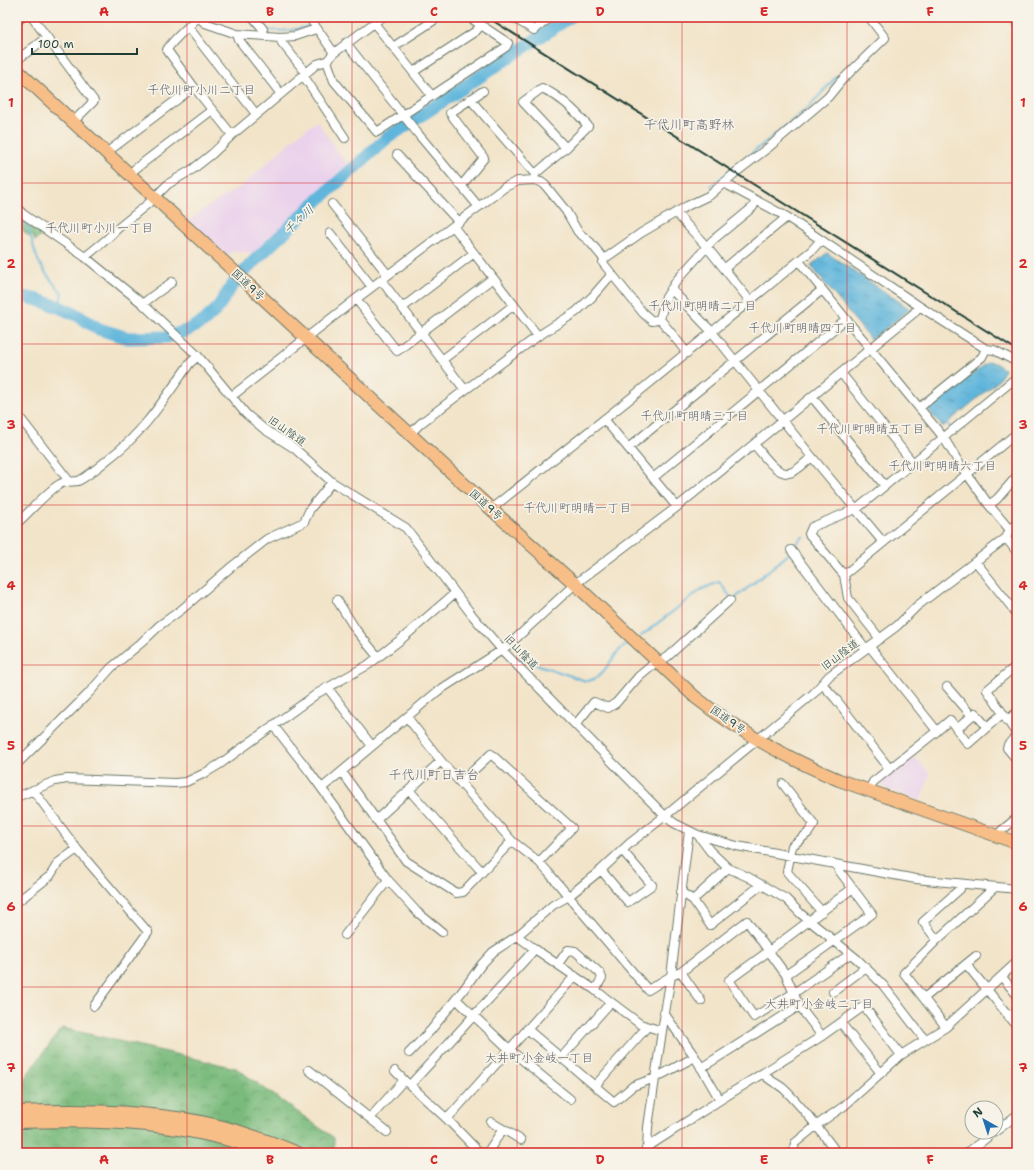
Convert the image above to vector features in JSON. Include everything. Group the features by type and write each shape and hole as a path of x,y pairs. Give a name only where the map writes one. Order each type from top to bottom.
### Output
{"highway":[{"name":"国道9号","path":"17,70 491,509 575,584 695,697 736,727 757,740 814,769 868,790 1017,843"},
{"path":"17,1112 118,1112 186,1119 247,1134 298,1153"},
{"path":"17,1122 117,1122 153,1125 183,1129 217,1137 270,1153"}],"main road":[{"path":"17,20 21,17"}],"street":[{"path":"32,17 94,101 73,122"},
{"path":"232,135 167,50 170,45 189,28 198,17 205,23 237,34 280,37 295,36 316,30"},
{"path":"253,17 264,29 264,35"},
{"path":"309,17 316,30 334,53"},
{"path":"85,257 154,198 168,184 212,154 256,114 304,74 317,64 327,61 346,43 382,17"},
{"path":"393,47 439,17"},
{"path":"327,61 334,81 377,132 404,117 432,96 506,47 508,43 469,17"},
{"path":"512,17 534,30 551,17"},
{"path":"534,17 541,25"},
{"path":"604,259 641,233 687,206 710,195 828,97 841,81 885,38 869,17"},
{"path":"374,23 432,96"},
{"path":"413,72 476,31 482,25"},
{"path":"189,28 256,114"},
{"path":"237,34 239,40 281,94"},
{"path":"17,60 47,37"},
{"path":"280,37 282,43 304,74 345,138"},
{"path":"346,43 404,117 479,207"},
{"path":"106,153 194,87"},
{"path":"232,396 356,299 505,187 518,181 535,177 566,148 588,126 578,114 556,95 542,88 523,102 566,148"},
{"path":"462,185 484,158 450,113 483,91"},
{"path":"470,99 535,177 545,185 566,211 578,232 590,242 604,259 603,263 643,313 652,321 660,318"},
{"path":"129,175 212,110"},
{"path":"396,155 456,224 474,253 538,336"},
{"path":"724,183 787,217 919,306 986,349 994,350 1017,362"},
{"path":"660,318 665,299 677,280 706,246 753,207 756,200"},
{"path":"332,204 385,278 402,308 465,390"},
{"name":"旧山陰道","path":"17,208 23,214 85,257 143,304 198,356 246,414 264,429 294,448 332,482 406,528 455,593 502,650 665,816 814,693 829,676 897,626 917,606 1006,538 1010,530 1017,524"},
{"path":"676,213 725,268 750,301"},
{"path":"725,268 787,217"},
{"path":"330,233 372,287"},
{"path":"491,509 712,332 812,250 821,240"},
{"path":"402,308 474,253"},
{"path":"799,260 944,438 962,468 989,505 1010,530"},
{"path":"410,434 465,390 538,336 576,312 592,297 612,274"},
{"path":"356,299 397,351 493,278"},
{"path":"143,304 148,298 156,295 172,282"},
{"path":"671,289 712,332 812,457 883,542"},
{"path":"628,448 822,290"},
{"path":"442,360 514,305"},
{"path":"322,788 438,691 502,650 575,584 677,507 914,313 919,306"},
{"path":"660,318 687,352"},
{"path":"653,478 846,319"},
{"path":"919,408 982,357 986,349"},
{"path":"17,523 60,484 69,481 79,481 134,437 190,363 198,356"},
{"path":"841,373 913,463"},
{"path":"880,639 848,598 844,575 809,534 812,527 858,508 1017,377"},
{"path":"812,397 885,486"},
{"path":"17,414 69,481"},
{"path":"604,419 677,507"},
{"path":"844,575 1017,433"},
{"path":"754,444 773,466 782,473 795,471 812,457"},
{"path":"989,505 997,499 1017,476"},
{"path":"17,764 88,694 111,668 160,625 181,610 267,539 304,522 310,509 332,482"},
{"path":"1006,538 1017,552"},
{"path":"791,550 868,648 937,730"},
{"path":"976,562 1017,614"},
{"path":"17,787 20,796 55,782 67,779 175,783 195,779 220,764 327,687 378,657 404,637 455,593"},
{"path":"338,600 356,630 378,657"},
{"path":"576,724 594,702 608,708 616,703 639,676 651,666 668,657 730,600"},
{"path":"1017,665 987,690 1004,718 1016,733 1015,738 1008,744 1007,748 1017,760"},
{"path":"822,684 835,698 845,714 889,768"},
{"path":"327,687 372,746"},
{"path":"947,687 972,716"},
{"path":"868,790 873,782 889,768 899,762 950,720 968,744 987,727 1017,712"},
{"path":"957,729 975,713 987,727"},
{"path":"407,717 441,761 512,841 539,862 648,990 671,976 681,972 747,921 786,975 799,1006 822,1036"},
{"path":"274,725 322,788 388,880 417,912 442,932"},
{"path":"461,782 491,754 572,828 539,862"},
{"path":"376,820 441,761"},
{"path":"342,772 406,861 456,893 463,892 512,841"},
{"path":"783,784 814,824 808,833 792,846 787,872 822,912"},
{"path":"33,790 77,849 148,932 94,1006"},
{"path":"410,790 482,872"},
{"path":"409,1053 431,1030 481,965 493,952 517,936 553,905 569,896 601,870 630,843 665,816 688,831 737,846 916,879 1017,889"},
{"path":"999,836 1001,831 1017,818"},
{"path":"647,1150 655,1078 671,976 688,831"},
{"path":"698,835 710,852 728,868 786,899 800,914 866,967 883,985 925,1040"},
{"path":"17,902 50,876 58,863 77,849"},
{"path":"601,870 628,902 652,885 622,850"},
{"path":"786,975 872,914 838,869 838,865"},
{"path":"692,900 728,868"},
{"path":"345,935 388,880"},
{"path":"937,940 923,922 960,889 962,884"},
{"path":"681,892 692,900 710,925 761,885"},
{"path":"946,1027 904,973 937,940 995,887"},
{"path":"850,954 794,993 754,1017 729,980 853,888"},
{"path":"517,936 595,990 640,1024 662,1031"},
{"path":"370,1118 474,1017 535,949"},
{"path":"558,964 568,950 575,950 600,972 602,978 595,990"},
{"path":"924,998 976,956"},
{"path":"794,1153 795,1143 816,1125 844,1106 901,1054 946,1027 1017,962"},
{"path":"966,964 1017,1026"},
{"path":"833,992 866,967"},
{"path":"681,972 701,1001"},
{"path":"447,1119 575,976"},
{"path":"1002,977 1017,995"},
{"path":"456,999 509,1049 570,1099"},
{"path":"561,1058 611,1002"},
{"path":"701,1068 799,1006"},
{"path":"647,1150 720,1100 822,1036 864,1006 901,1054"},
{"path":"1009,1017 1017,1010"},
{"path":"664,1013 695,1057 720,1100"},
{"path":"840,1023 880,1072"},
{"path":"594,1086 647,1027"},
{"path":"527,1029 614,1102 632,1086 655,1078 695,1057"},
{"path":"309,1070 387,1132"},
{"path":"395,1071 480,1152 487,1153 503,1129"},
{"path":"763,1073 766,1079 778,1084 784,1089 816,1125 837,1153"},
{"path":"1004,1124 1017,1115"},
{"path":"490,1122 521,1140"},
{"path":"967,1153 984,1140"}],"shaded area":[{"path":"317,121 349,167 334,178 254,254 246,252 239,253 235,250 226,256 188,222 204,209 243,185 298,135"},
{"path":"915,757 930,774 920,801 884,788 883,786 884,779"}],"green space":[{"path":"17,213 36,227 41,236 35,241 33,235 29,236 17,225"},
{"path":"62,1028 236,1068 334,1138 334,1153 17,1153 17,1088"}],"water":[{"path":"827,253 910,309 871,340 811,266"},
{"path":"991,362 1005,370 997,382 944,426 942,426 930,412 929,408 987,363"}],"waterway":[{"path":"248,17 258,29 261,30"},
{"path":"315,23 326,17"},
{"name":"千々川","path":"17,295 59,307 77,315 99,329 128,338 167,337 186,331 203,322 216,310 232,286 251,264 387,138 570,17"},
{"path":"1008,17 1017,36"},
{"path":"265,30 277,31 300,29 312,25"},
{"path":"711,186 808,108 837,76"},
{"path":"17,214 22,219 29,231 36,256 41,266 62,293 59,307"},
{"path":"946,421 951,429"},
{"path":"795,548 795,544 804,536"},
{"path":"641,636 702,589 719,582 733,600 790,553"},
{"path":"515,657 586,681 599,676 618,652 630,643"}],"railway":[{"path":"487,17 1017,350"}],"district":[{"name":"千代川町小川二丁目","path":"201,90"},
{"name":"千代川町高野林","path":"689,124"},
{"name":"千代川町小川一丁目","path":"99,228"},
{"name":"千代川町明晴二丁目","path":"702,306"},
{"name":"千代川町明晴四丁目","path":"802,328"},
{"name":"千代川町明晴三丁目","path":"694,416"},
{"name":"千代川町明晴五丁目","path":"870,429"},
{"name":"千代川町明晴六丁目","path":"942,466"},
{"name":"千代川町明晴一丁目","path":"577,508"},
{"name":"千代川町日吉台","path":"434,774"},
{"name":"大井町小金岐二丁目","path":"819,1004"},
{"name":"大井町小金岐一丁目","path":"539,1058"}]}
